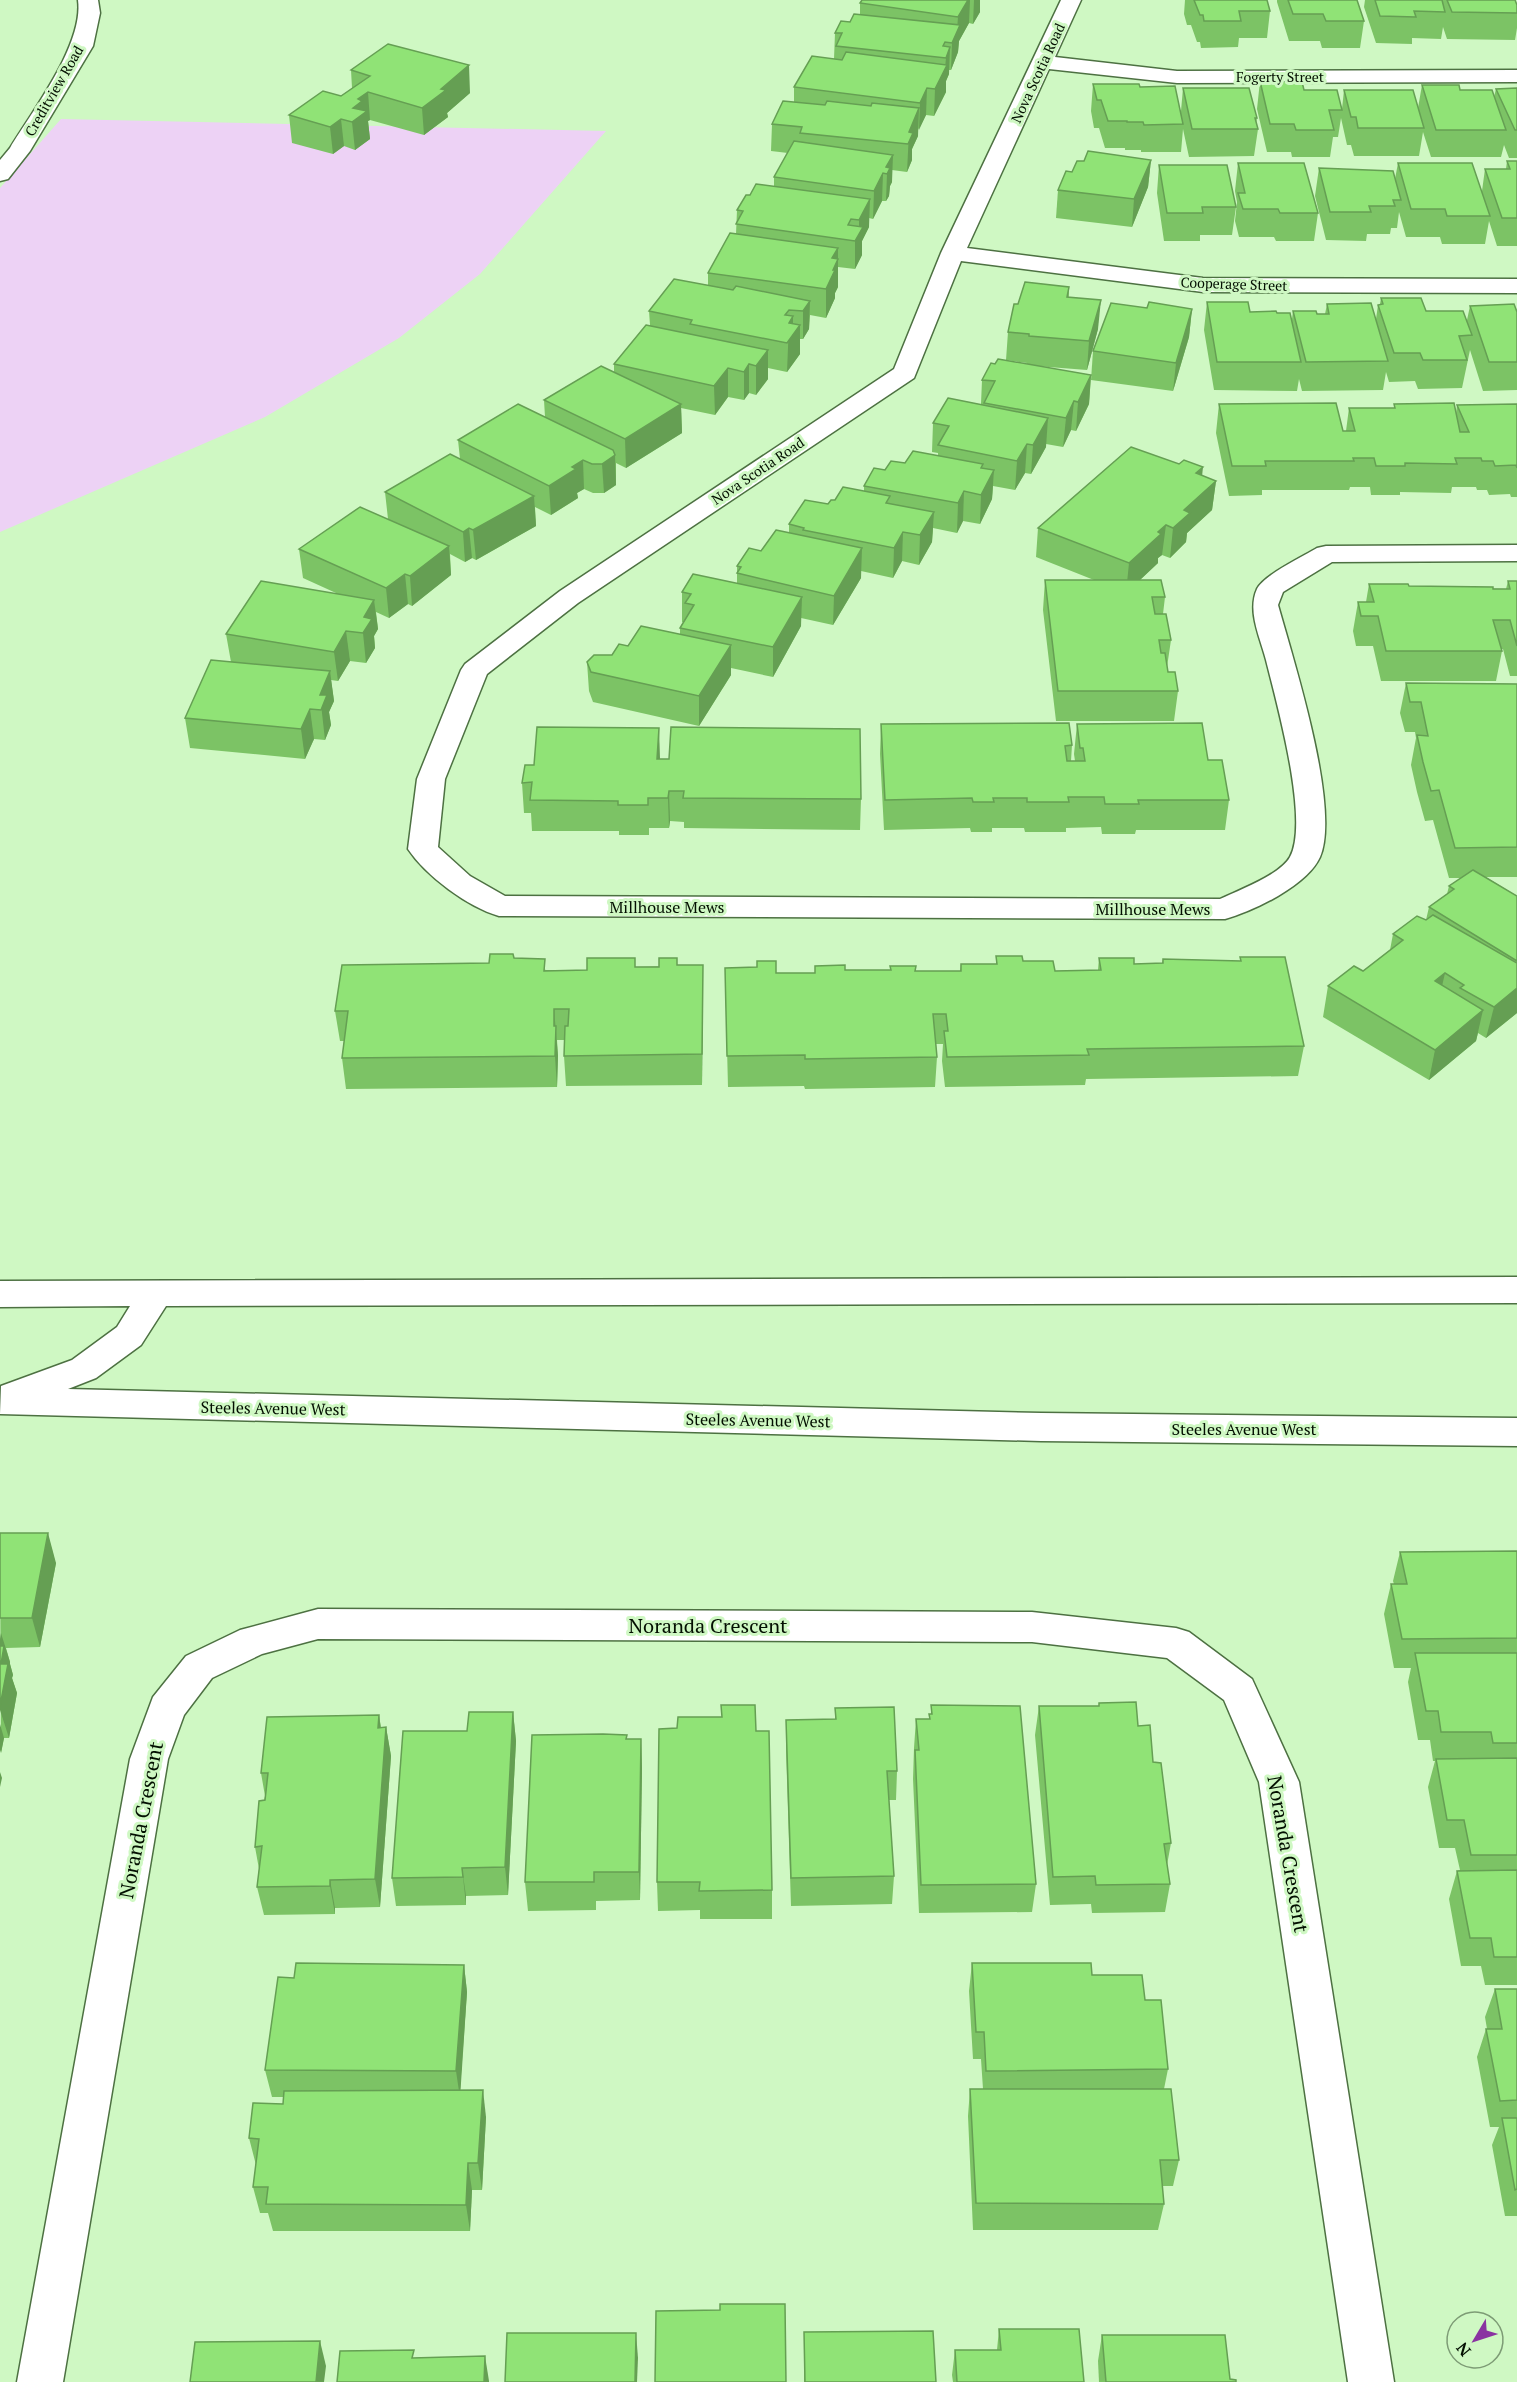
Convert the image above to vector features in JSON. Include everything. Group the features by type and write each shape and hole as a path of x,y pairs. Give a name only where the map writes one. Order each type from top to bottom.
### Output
{"street":[{"name":"Creditview Road","path":"0,174 19,151 82,46 90,13 88,0"},
{"name":"Nova Scotia Road","path":"459,883 423,849 430,779 475,670 569,597 905,373 953,253 1071,0"},
{"name":"Fogerty Street","path":"1044,62 1177,77 1517,76"},
{"name":"Cooperage Street","path":"953,253 1203,285 1517,286"},
{"name":"Millhouse Mews","path":"459,883 499,906 1225,909 1281,880 1304,858 1312,825 1304,761 1265,605 1271,588 1326,555 1517,552"},
{"path":"0,1294 1517,1290"},
{"path":"0,1401 84,1369 129,1336 157,1292"},
{"name":"Steeles Avenue West","path":"0,1401 1041,1427 1517,1432"},
{"name":"Noranda Crescent","path":"40,2382 149,1759 167,1708 199,1667 253,1641 318,1624 330,1624 1032,1627 1176,1643 1239,1690 1279,1782 1371,2382"}],"shaded area":[{"path":"61,119 606,131 480,274 399,338 265,417 0,532 0,188"}],"building":[{"path":"862,0 968,0 958,17 860,3"},
{"path":"1194,0 1267,0 1270,11 1239,11 1241,21 1204,21"},
{"path":"1288,0 1357,0 1364,21 1326,21 1323,14 1293,14"},
{"path":"1375,0 1442,0 1445,12 1414,11 1416,17 1380,16"},
{"path":"1447,0 1515,0 1517,13 1452,12"},
{"path":"854,14 960,25 952,43 945,42 943,46 950,47 946,58 836,46 842,33 835,33 841,21 850,22"},
{"path":"388,44 469,65 441,89 446,90 422,108 368,92 358,99 362,101 353,108 367,111 352,122 341,119 330,127 289,115 323,91 341,96 370,76 351,70"},
{"path":"846,52 947,65 935,89 927,88 920,103 794,87 812,56 842,60"},
{"path":"1260,81 1302,82 1304,90 1337,90 1342,110 1329,110 1334,130 1296,130 1294,124 1270,124"},
{"path":"1093,84 1139,84 1140,87 1175,86 1183,124 1144,125 1143,122 1108,121 1101,100 1097,100"},
{"path":"1422,85 1459,85 1460,90 1492,90 1506,130 1436,130"},
{"path":"1183,88 1249,88 1258,129 1192,129"},
{"path":"1517,88 1517,130 1515,130 1496,89"},
{"path":"1344,90 1413,90 1424,128 1358,128 1356,117 1351,117"},
{"path":"783,101 825,105 827,101 871,106 872,103 919,108 909,132 913,133 908,144 800,133 802,127 772,124"},
{"path":"794,141 893,155 886,167 890,168 887,174 883,173 874,191 774,177"},
{"path":"1088,151 1151,160 1134,199 1058,190 1066,171 1072,172 1077,161 1084,161"},
{"path":"1507,161 1517,161 1517,218 1502,218 1485,169 1510,169"},
{"path":"1238,163 1304,163 1318,213 1280,213 1278,209 1243,209 1238,193 1245,193"},
{"path":"1398,163 1472,163 1490,216 1447,216 1445,209 1411,209"},
{"path":"1159,165 1227,165 1236,207 1202,207 1203,213 1167,213"},
{"path":"1319,168 1393,171 1401,200 1393,200 1395,206 1369,206 1371,212 1330,212"},
{"path":"756,184 870,199 859,220 851,219 848,225 863,227 855,241 736,224 743,211 737,210"},
{"path":"730,233 838,248 832,258 838,259 833,270 835,270 826,289 708,273"},
{"path":"674,279 733,290 736,286 810,301 803,311 789,310 785,315 793,316 789,323 800,325 787,343 690,324 692,320 649,311"},
{"path":"1025,282 1069,287 1067,297 1101,300 1089,341 1008,332 1014,304 1018,304"},
{"path":"1381,298 1421,298 1426,311 1463,311 1472,335 1459,336 1467,360 1423,360 1420,353 1394,353 1378,305 1383,304"},
{"path":"1149,302 1192,309 1176,363 1093,351 1111,303 1147,308"},
{"path":"1207,302 1248,302 1250,312 1290,313 1301,362 1217,362"},
{"path":"1371,303 1388,361 1306,362 1293,311 1316,311 1317,314 1329,314 1327,304"},
{"path":"1514,304 1517,312 1517,362 1489,362 1470,306"},
{"path":"646,325 768,350 756,366 749,364 744,372 728,368 714,386 614,364"},
{"path":"998,359 1091,375 1078,402 1074,401 1066,418 984,403 995,381 982,380 991,363 995,364"},
{"path":"601,366 681,404 625,439 544,400"},
{"path":"948,398 1048,418 1033,445 1027,444 1017,461 938,445 949,426 933,423"},
{"path":"1336,403 1343,431 1355,431 1349,408 1395,408 1394,404 1454,403 1460,432 1469,432 1457,405 1517,404 1517,468 1516,465 1495,466 1493,461 1482,461 1481,458 1455,458 1457,464 1405,463 1405,466 1376,466 1374,458 1353,458 1354,461 1265,461 1266,466 1232,466 1219,404"},
{"path":"518,404 613,450 615,455 602,464 592,464 583,460 572,467 576,469 549,486 458,440"},
{"path":"1131,447 1179,464 1184,460 1203,467 1196,473 1216,481 1184,510 1190,513 1173,528 1166,525 1158,532 1161,534 1129,563 1038,528"},
{"path":"913,451 983,464 981,468 994,470 981,495 964,491 958,503 864,486 874,468 885,470 891,461 905,463"},
{"path":"450,454 534,496 473,530 469,528 463,532 385,492"},
{"path":"843,487 890,496 886,503 934,512 920,535 903,532 894,548 803,530 804,528 789,524 805,500 828,504 831,500 835,500"},
{"path":"360,507 449,546 410,576 405,574 386,588 299,549"},
{"path":"776,530 862,548 834,596 737,573 741,567 737,566 749,548 761,551"},
{"path":"693,574 802,597 773,647 680,628 694,605 685,603 691,594 682,592"},
{"path":"1045,580 1161,580 1165,597 1152,597 1155,614 1166,614 1171,640 1159,640 1161,653 1165,653 1168,672 1175,672 1178,691 1058,691"},
{"path":"261,581 374,600 364,617 372,619 363,633 346,631 334,652 226,634"},
{"path":"1508,581 1517,581 1517,646 1510,620 1493,620 1502,651 1386,651 1378,616 1361,616 1358,602 1374,602 1369,584 1510,589"},
{"path":"641,626 731,645 699,696 591,672 587,662 594,655 612,655 619,644 628,646"},
{"path":"211,660 330,671 320,695 327,695 321,710 310,709 301,729 185,718"},
{"path":"1406,683 1517,684 1517,847 1455,848 1439,790 1431,791 1423,762 1417,735 1428,736 1421,702 1410,702"},
{"path":"1069,723 1072,745 1065,746 1067,761 1085,761 1083,748 1080,748 1077,724 1202,723 1208,760 1222,760 1229,800 1138,800 1139,804 1105,804 1104,797 1068,797 1069,802 1027,802 1027,798 993,798 994,802 973,802 972,798 885,800 881,724"},
{"path":"537,727 659,728 657,759 669,759 671,727 860,729 861,799 683,798 684,791 669,791 668,798 648,798 648,805 618,805 618,801 530,800 532,782 522,783 525,765 534,765"},
{"path":"1473,870 1517,896 1517,961 1429,907 1454,889 1449,886"},
{"path":"1433,915 1517,963 1517,988 1494,1007 1460,988 1464,985 1445,973 1435,981 1483,1010 1435,1050 1328,986 1354,966 1363,971 1403,940 1393,934 1417,916 1426,920"},
{"path":"490,954 513,954 514,958 545,959 544,971 587,970 587,958 635,958 635,967 659,967 659,958 677,958 677,965 703,965 702,1054 564,1056 565,1026 568,1026 569,1009 554,1009 555,1056 342,1058 348,1011 335,1011 342,965 489,963"},
{"path":"996,956 1022,956 1023,961 1053,961 1055,971 1101,970 1099,958 1134,958 1134,964 1163,963 1163,959 1241,961 1240,957 1285,957 1304,1046 1087,1049 1089,1055 947,1057 944,1031 948,1031 946,1014 933,1014 937,1057 805,1059 805,1055 727,1056 725,968 757,967 757,961 776,961 776,973 815,973 815,966 845,965 845,970 891,970 890,966 916,966 915,971 961,971 961,964 997,964"},
{"path":"0,1533 48,1533 32,1618 0,1618"},
{"path":"1517,1551 1517,1638 1402,1639 1391,1584 1407,1584 1400,1552"},
{"path":"0,1646 4,1646 1,1664 8,1664 0,1706"},
{"path":"1415,1653 1517,1653 1517,1743 1493,1743 1491,1732 1441,1732 1438,1711 1426,1711"},
{"path":"1136,1702 1138,1726 1150,1725 1153,1762 1161,1763 1171,1843 1164,1844 1170,1884 1096,1885 1095,1876 1053,1877 1039,1706 1099,1706 1099,1703"},
{"path":"721,1705 755,1705 756,1731 769,1731 772,1890 699,1891 700,1882 657,1882 659,1729 677,1728 678,1717 722,1717"},
{"path":"931,1705 1020,1706 1036,1884 921,1885 915,1750 919,1750 916,1719 930,1719"},
{"path":"894,1707 897,1771 887,1771 894,1876 791,1878 786,1720 836,1719 835,1708"},
{"path":"469,1712 513,1712 505,1867 462,1868 463,1877 392,1878 403,1731 467,1731"},
{"path":"379,1715 378,1728 386,1727 375,1879 330,1880 330,1886 257,1887 262,1846 255,1847 259,1801 265,1800 268,1773 261,1773 267,1717"},
{"path":"532,1735 627,1735 626,1739 641,1739 639,1872 594,1872 594,1882 525,1882"},
{"path":"1517,1758 1517,1855 1471,1855 1464,1820 1447,1820 1436,1759"},
{"path":"1517,1870 1517,1957 1494,1957 1491,1938 1470,1938 1457,1871"},
{"path":"296,1963 464,1965 456,2071 265,2070 278,1977 294,1978"},
{"path":"972,1963 1091,1963 1092,1975 1142,1975 1145,2000 1161,2000 1168,2069 986,2071 984,2032 976,2032"},
{"path":"1495,1989 1517,1989 1517,2100 1500,2101 1486,2029 1502,2029"},
{"path":"970,2089 1171,2089 1179,2160 1160,2160 1164,2204 976,2203"},
{"path":"483,2090 478,2163 468,2163 466,2205 266,2204 268,2187 253,2187 259,2139 249,2138 253,2103 283,2104 284,2091"},
{"path":"1502,2118 1517,2118 1517,2189 1515,2190"},
{"path":"720,2304 785,2304 786,2382 655,2382 656,2311 720,2310"},
{"path":"999,2329 1079,2329 1084,2382 957,2382 955,2350 1001,2350"},
{"path":"933,2331 936,2382 805,2382 804,2332"},
{"path":"507,2333 636,2333 635,2382 505,2382"},
{"path":"1102,2335 1225,2335 1230,2379 1236,2382 1106,2382"},
{"path":"320,2341 316,2382 190,2382 195,2342"},
{"path":"414,2350 412,2358 485,2356 484,2382 337,2382 340,2351"}]}
